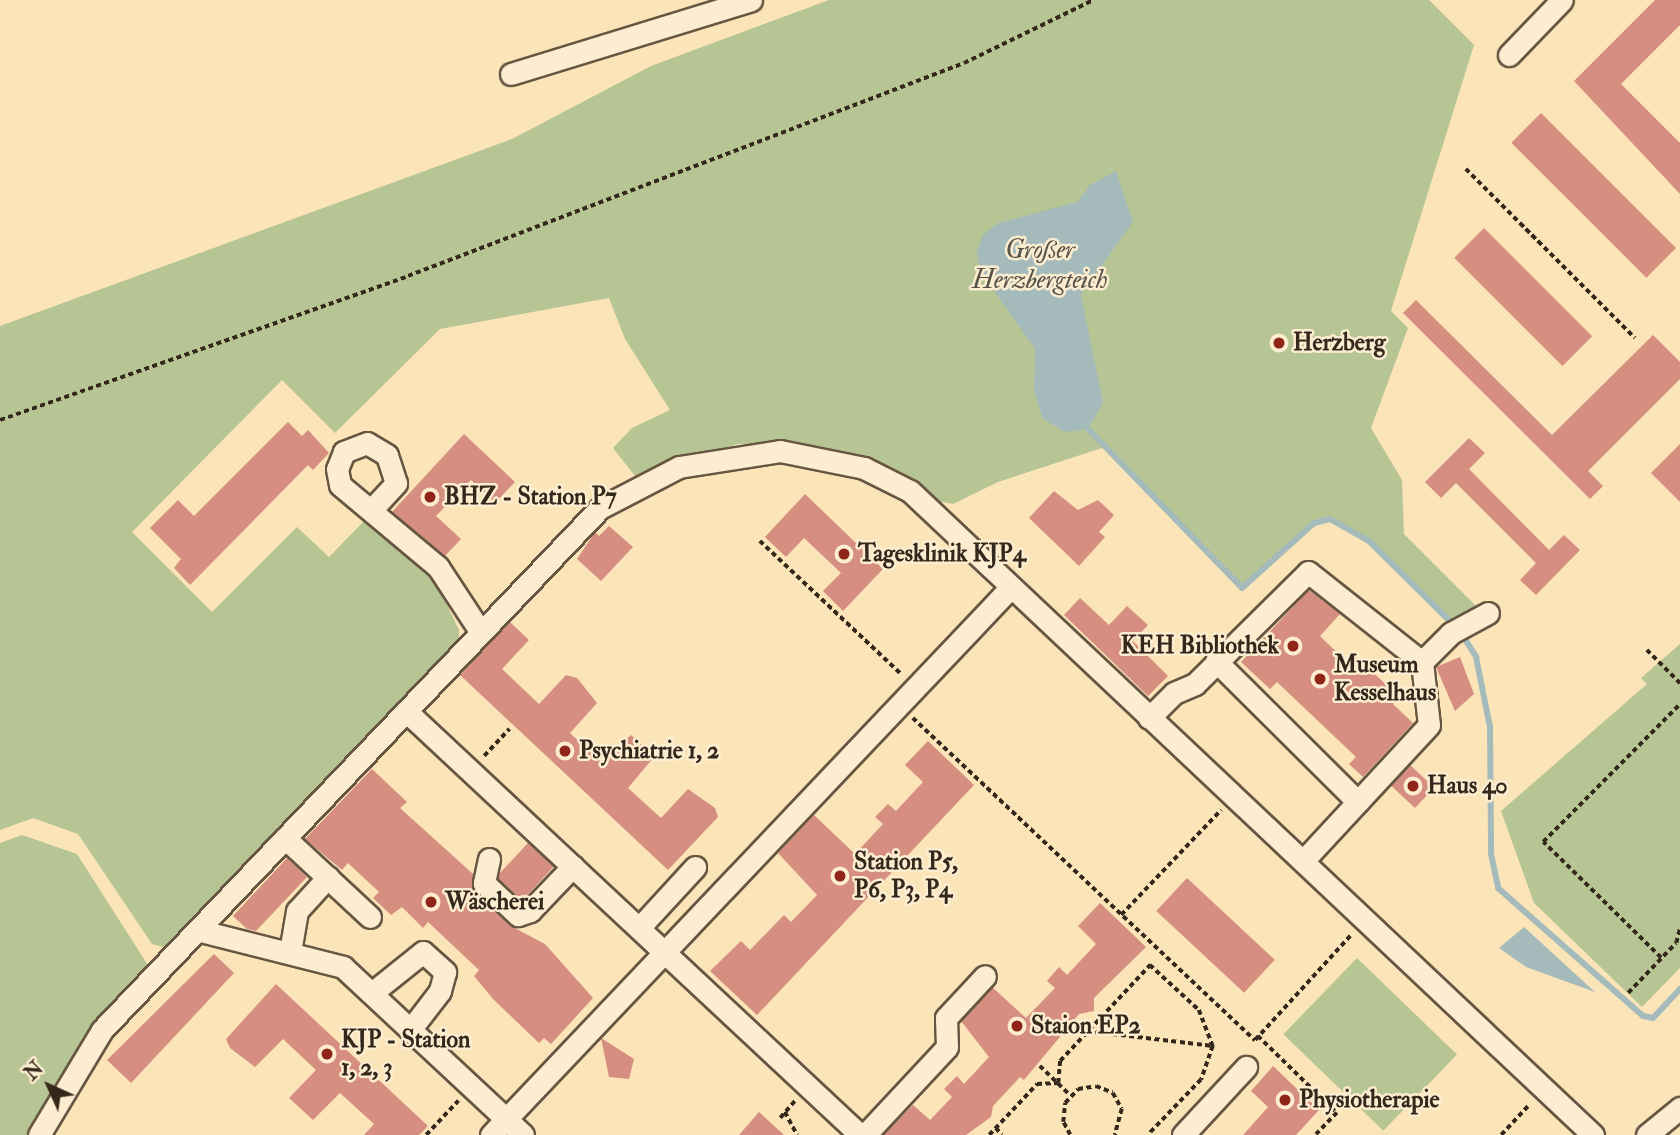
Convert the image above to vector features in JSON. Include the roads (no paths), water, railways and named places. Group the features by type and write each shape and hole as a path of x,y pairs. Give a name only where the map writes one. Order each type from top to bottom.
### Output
{"street":[{"path":"511,74 751,0"},
{"path":"1509,55 1562,0"},
{"path":"39,1135 102,1030 600,508 652,477 743,452 813,455 890,479 954,530 1149,718 1593,1135"},
{"path":"373,508 438,567 480,631"},
{"path":"1149,718 1216,661 1308,572 1422,662 1429,724 1303,861"},
{"path":"491,1135 1011,587"},
{"path":"1422,662 1451,633 1488,613"},
{"path":"1216,661 1358,802"},
{"path":"406,711 863,1135 947,1048 946,1017 985,976"},
{"path":"285,838 370,917"},
{"path":"489,859 484,883 518,915 530,911 573,866"},
{"path":"639,928 690,874 710,904"},
{"path":"290,952 297,911 328,877"},
{"path":"197,930 343,967 373,992 523,1135"},
{"path":"373,992 423,952 444,972 440,991 410,1030"},
{"path":"1183,1135 1246,1067"},
{"path":"1647,1135 1680,1108"}],"water":[{"name":"Großer Herzbergteich","path":"1116,171 1133,222 1081,294 1103,403 1088,429 1065,432 1043,419 1034,391 1035,349 980,271 977,252 982,236 998,223 1077,202 1090,185"},
{"path":"1524,927 1595,992 1526,967 1499,948"}],"waterway":[{"path":"1088,429 1242,588 1314,523 1330,519 1369,541 1460,631 1476,657 1490,727 1491,854 1498,888 1643,1016 1653,1018 1680,989"}],"place":[{"name":"Herzberg","path":"1279,343"},
{"name":"BHZ - Station P7","path":"430,497"},
{"name":"Tagesklinik KJP4","path":"844,554"},
{"name":"KEH Bibliothek","path":"1293,646"},
{"name":"Museum Kesselhaus","path":"1320,679"},
{"name":"Psychiatrie 1, 2","path":"565,751"},
{"name":"Haus 40","path":"1413,786"},
{"name":"Station P5, P6, P3, P4","path":"840,876"},
{"name":"Wäscherei","path":"431,902"},
{"name":"Staion EP2","path":"1017,1026"},
{"name":"KJP - Station 1, 2, 3","path":"327,1054"},
{"name":"Physiotherapie","path":"1285,1100"}]}
